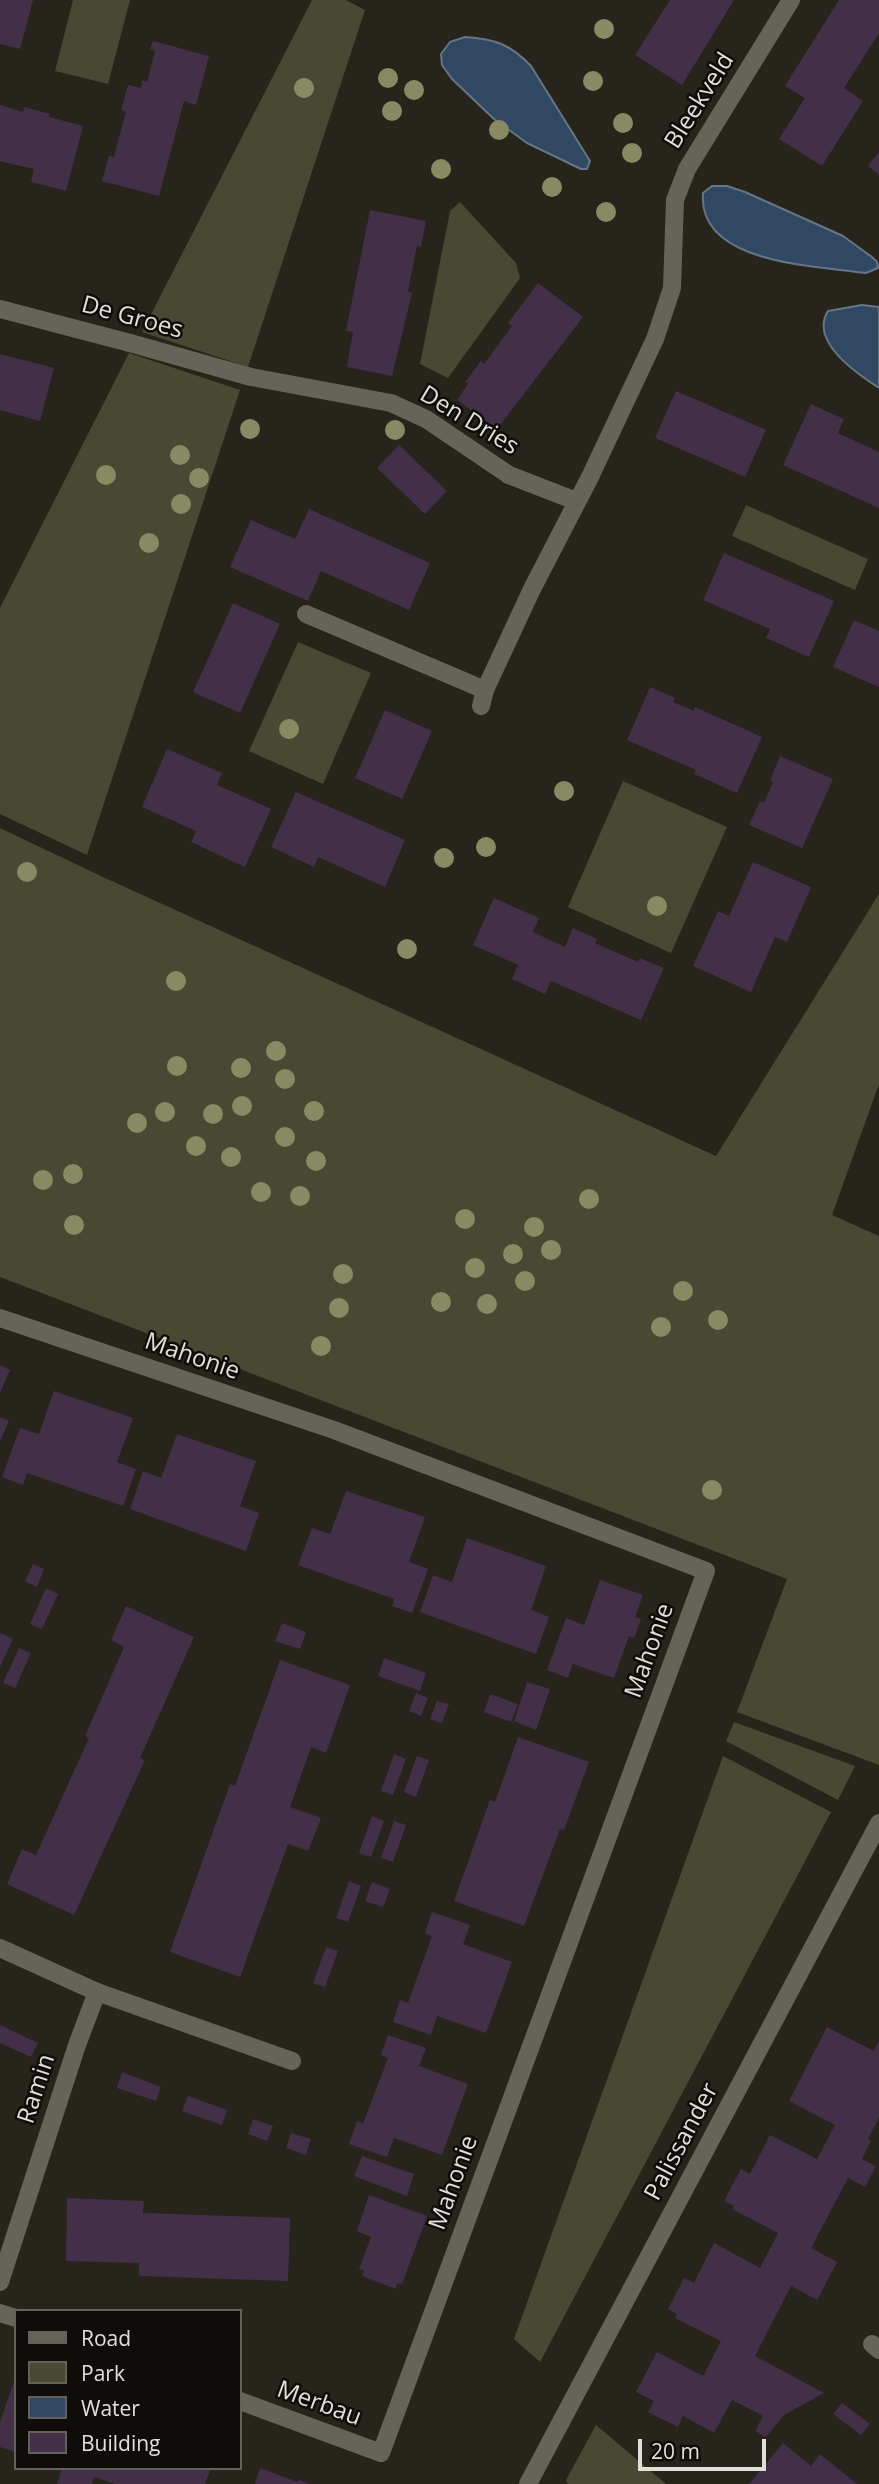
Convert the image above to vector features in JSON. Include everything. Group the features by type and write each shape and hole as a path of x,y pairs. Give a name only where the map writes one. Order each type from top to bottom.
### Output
{"street":[{"name":"Bleekveld","path":"576,501 590,477 654,339 672,288 675,200 687,169 790,0"},
{"name":"De Groes","path":"0,309 130,342 251,377"},
{"name":"Den Dries","path":"251,377 391,403 426,419 509,475 576,501"},
{"path":"306,614 483,698 576,501"},
{"name":"Mahonie","path":"0,1318 334,1430 706,1571 381,2453"},
{"name":"Palissander","path":"528,2484 879,1824"},
{"path":"0,1948 97,1992 292,2061"},
{"name":"Ramin","path":"0,2283 77,2045 97,1992"},
{"name":"Merbau","path":"242,2402 381,2453"}],"green space":[{"path":"73,0 130,0 108,84 55,71"},
{"path":"312,0 346,0 365,10 248,367 142,332"},
{"path":"460,202 516,263 520,278 448,378 420,364 450,211"},
{"path":"129,353 240,390 87,855 0,814 0,608"},
{"path":"746,505 868,559 855,590 732,536"},
{"path":"298,642 371,673 323,784 249,751"},
{"path":"623,781 727,827 671,953 568,907"},
{"path":"0,828 716,1156 879,894 879,1084 832,1215 879,1236 879,1765 737,1712 787,1579 0,1277"},
{"path":"734,1722 855,1766 838,1800 726,1741"},
{"path":"723,1756 831,1812 540,2362 514,2339"},
{"path":"596,2425 666,2484 568,2484 566,2480"}],"water":[{"path":"465,37 501,44 516,52 531,66 590,161 587,169 581,169 527,143 494,119 452,79 442,65 441,54 450,42"},
{"path":"712,186 727,186 745,192 843,236 872,257 878,268 866,273 792,264 740,248 719,235 706,217 703,193"},
{"path":"862,305 879,307 879,388 838,355 825,334 824,322 828,311"}],"building":[{"path":"0,0 33,0 20,49 0,44"},
{"path":"670,0 734,0 682,85 635,55"},
{"path":"839,0 879,0 879,33 844,88 863,101 822,166 779,139 805,98 785,86"},
{"path":"153,41 209,56 196,105 184,101 159,196 102,181 109,156 114,157 126,112 121,110 128,85 141,88 142,80 147,82 155,51 150,49"},
{"path":"0,105 23,112 24,107 83,126 66,191 31,182 34,169 0,161"},
{"path":"879,152 879,175 868,166"},
{"path":"370,210 426,221 421,247 417,246 408,291 412,293 392,376 347,367 353,332 346,331"},
{"path":"538,283 583,317 497,429 457,400 468,384 465,382 481,361 484,364 512,326 508,323"},
{"path":"0,354 54,368 40,421 0,410"},
{"path":"676,391 766,430 745,477 655,438"},
{"path":"811,404 844,419 838,433 879,452 879,508 783,465"},
{"path":"399,445 447,491 425,514 377,468"},
{"path":"309,509 430,563 409,610 321,571 308,601 230,567 251,520 295,539"},
{"path":"724,553 834,601 809,657 766,638 770,629 703,600"},
{"path":"233,603 280,624 240,713 193,692"},
{"path":"854,620 879,631 879,687 833,667"},
{"path":"650,687 675,698 673,702 694,711 695,707 762,737 737,793 694,774 696,770 627,740"},
{"path":"385,710 432,731 402,799 355,778"},
{"path":"167,749 222,773 217,785 271,809 245,867 191,842 196,831 142,807"},
{"path":"780,756 833,779 802,848 749,825 760,801 764,803"},
{"path":"296,792 405,840 385,887 318,857 314,867 271,847"},
{"path":"753,862 811,887 787,942 775,937 751,992 693,966 718,911 729,916"},
{"path":"494,898 539,918 533,932 565,947 573,928 597,939 595,943 638,962 640,958 664,968 641,1020 551,981 545,994 512,979 518,965 473,945"},
{"path":"0,1365 10,1370 0,1393"},
{"path":"54,1391 133,1418 117,1462 136,1469 123,1506 27,1473 23,1485 2,1477 20,1428 39,1434"},
{"path":"0,1417 9,1421 0,1441"},
{"path":"177,1434 256,1461 240,1506 259,1513 246,1551 130,1509 143,1471 161,1478"},
{"path":"346,1491 425,1517 409,1562 428,1569 412,1613 392,1606 394,1599 298,1565 312,1528 330,1534"},
{"path":"467,1538 546,1566 531,1610 549,1617 536,1654 420,1612 433,1575 452,1582"},
{"path":"33,1564 44,1569 37,1587 25,1581"},
{"path":"600,1580 643,1595 635,1617 641,1619 634,1638 629,1636 614,1678 573,1664 568,1678 547,1670 566,1618 584,1625"},
{"path":"46,1588 58,1594 42,1629 30,1624"},
{"path":"126,1606 194,1637 140,1758 145,1760 74,1915 7,1884 22,1849 36,1855 89,1738 85,1736 124,1647 111,1640"},
{"path":"282,1623 306,1632 300,1649 275,1641"},
{"path":"1,1633 13,1639 0,1667 0,1635"},
{"path":"19,1648 31,1653 15,1688 3,1683"},
{"path":"384,1658 426,1673 420,1691 378,1676"},
{"path":"280,1660 350,1685 326,1753 311,1747 290,1807 321,1818 308,1851 288,1844 240,1977 170,1952 230,1784 235,1786"},
{"path":"527,1682 550,1689 536,1730 514,1721"},
{"path":"416,1693 428,1698 421,1716 409,1711"},
{"path":"490,1694 518,1704 511,1722 484,1712"},
{"path":"437,1701 449,1704 442,1723 430,1719"},
{"path":"518,1737 589,1762 564,1830 560,1829 524,1926 454,1901 490,1800 495,1802"},
{"path":"394,1754 406,1759 393,1795 381,1791"},
{"path":"417,1756 429,1760 416,1797 404,1792"},
{"path":"372,1816 384,1821 371,1857 359,1853"},
{"path":"394,1821 406,1825 393,1862 381,1858"},
{"path":"349,1881 361,1886 348,1922 336,1918"},
{"path":"372,1882 390,1889 383,1907 365,1901"},
{"path":"432,1912 470,1925 463,1944 512,1962 486,2033 437,2016 431,2035 393,2022 400,2000 408,2003 432,1936 425,1933"},
{"path":"326,1947 338,1951 325,1987 313,1983"},
{"path":"0,2025 38,2043 31,2057 0,2043"},
{"path":"827,2027 874,2051 879,2040 879,2118 868,2139 871,2141 862,2159 876,2166 865,2187 848,2178 811,2248 837,2262 817,2300 791,2286 755,2356 824,2393 784,2415 766,2437 755,2431 763,2416 732,2400 714,2433 683,2416 678,2427 648,2412 654,2401 636,2392 657,2352 703,2376 712,2359 721,2341 675,2318 677,2314 668,2309 684,2278 694,2283 714,2243 760,2268 778,2233 732,2209 734,2206 724,2201 741,2169 750,2174 770,2135 817,2159 835,2125 789,2101"},
{"path":"388,2035 426,2048 419,2066 468,2084 442,2155 394,2138 387,2157 349,2144 357,2121 363,2124 388,2058 381,2055"},
{"path":"122,2072 161,2087 156,2101 117,2088"},
{"path":"188,2096 227,2110 222,2125 182,2111"},
{"path":"253,2119 273,2126 267,2141 248,2134"},
{"path":"291,2133 311,2139 306,2155 286,2148"},
{"path":"362,2156 414,2174 407,2196 354,2176"},
{"path":"369,2195 427,2216 402,2284 397,2283 396,2289 362,2276 364,2271 359,2269 371,2237 357,2231"},
{"path":"67,2198 144,2201 143,2213 290,2218 288,2281 139,2276 139,2263 66,2261"},
{"path":"14,2382 14,2451 0,2447 0,2422"},
{"path":"842,2403 870,2424 861,2435 833,2414"},
{"path":"783,2443 811,2466 820,2454 857,2484 749,2484"},
{"path":"260,2468 298,2482 299,2480 310,2484 255,2484"},
{"path":"61,2470 210,2470 205,2484 115,2484 94,2477 92,2484 57,2484"}]}
